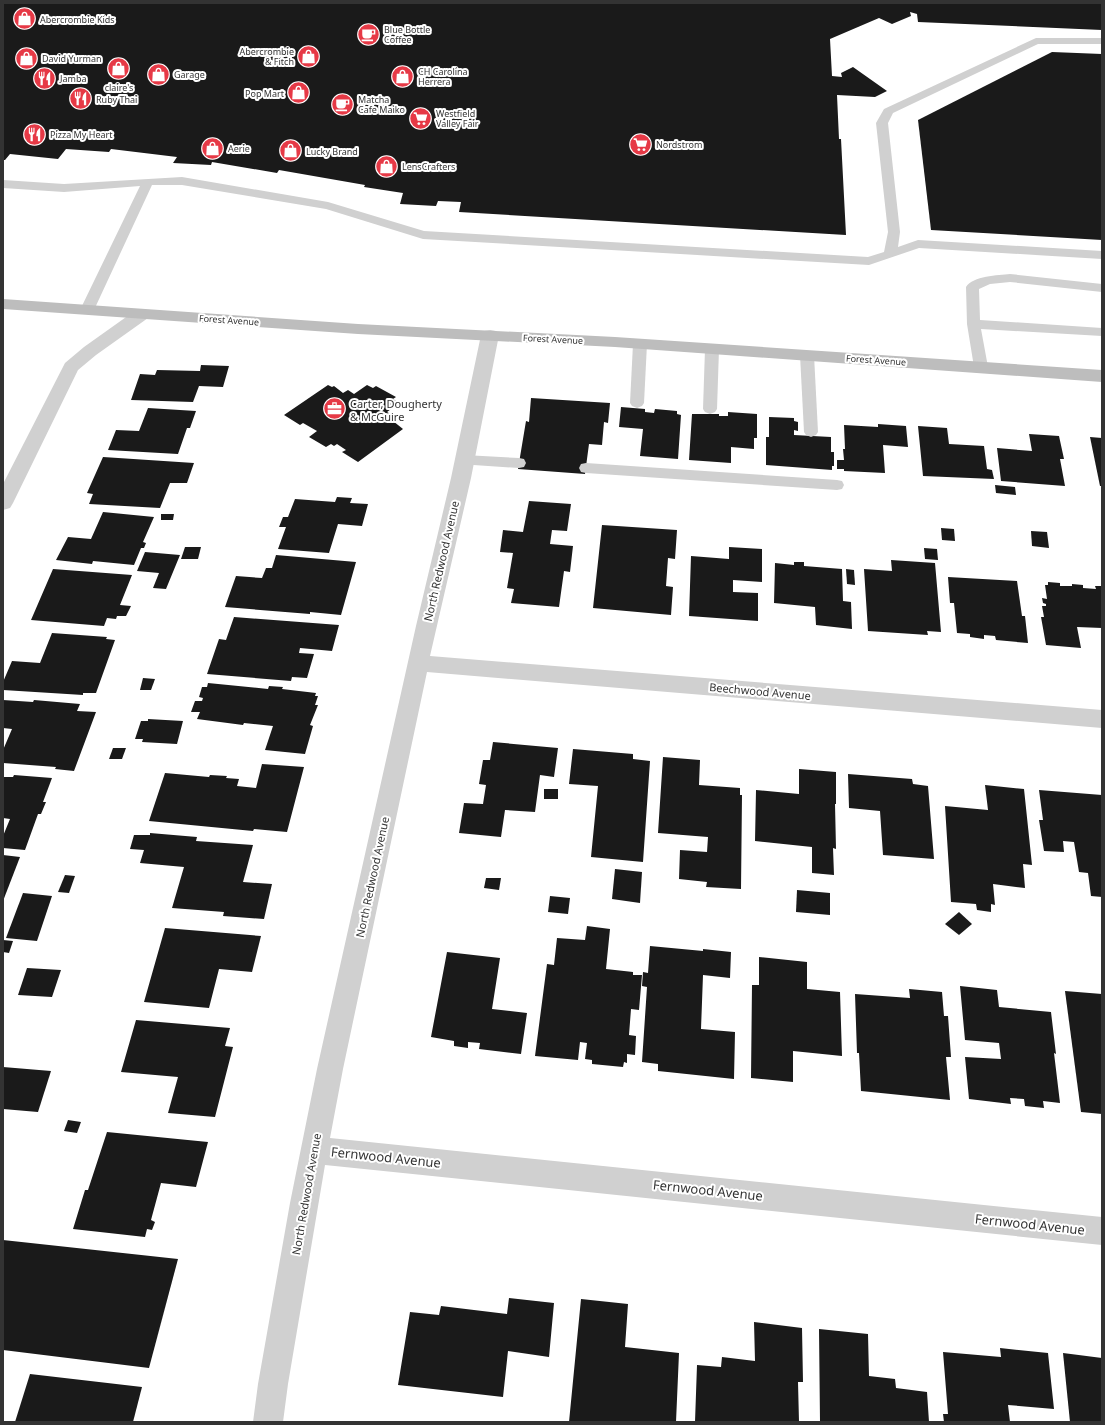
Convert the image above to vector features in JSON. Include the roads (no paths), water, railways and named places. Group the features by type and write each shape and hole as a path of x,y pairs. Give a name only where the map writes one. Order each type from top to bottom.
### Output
{"main road":[{"name":"Forest Avenue","path":"3,304 358,329 640,344 1102,376"}],"street":[{"path":"3,503 71,367 90,351 142,314"},
{"name":"North Redwood Avenue","path":"268,1422 274,1376 314,1150 330,1069 418,663 464,460 490,335"},
{"name":"Beechwood Avenue","path":"418,663 1102,719"},
{"name":"Fernwood Avenue","path":"314,1150 1102,1231"}],"lane":[{"path":"890,254 894,232 882,123 888,111 1036,40 1102,41"},
{"path":"3,184 64,188 182,181 328,206 423,235 869,261 918,244 1102,255"},
{"path":"87,310 148,182"},
{"path":"980,367 974,324 972,287 988,280 1010,278 1102,288"},
{"path":"974,324 1102,332"},
{"path":"636,403 640,344"},
{"path":"710,409 712,349"},
{"path":"807,356 811,432"},
{"path":"464,460 519,463"},
{"path":"586,468 837,485"}],"place":[{"name":"Abercrombie Kids","path":"25,19"},
{"name":"Blue Bottle Coffee","path":"369,34"},
{"name":"Abercrombie & Fitch","path":"309,56"},
{"name":"David Yurman","path":"27,58"},
{"name":"claire's","path":"119,68"},
{"name":"Garage","path":"158,74"},
{"name":"CH Carolina Herrera","path":"402,76"},
{"name":"Jamba","path":"44,78"},
{"name":"Pop Mart","path":"299,93"},
{"name":"Ruby Thai","path":"80,99"},
{"name":"Matcha Cafe Maiko","path":"342,104"},
{"name":"Westfield Valley Fair","path":"420,118"},
{"name":"Pizza My Heart","path":"35,134"},
{"name":"Nordstrom","path":"640,144"},
{"name":"Aerie","path":"212,148"},
{"name":"Lucky Brand","path":"290,151"},
{"name":"LensCrafters","path":"386,166"},
{"name":"Carter, Dougherty & McGuire","path":"335,409"}]}
